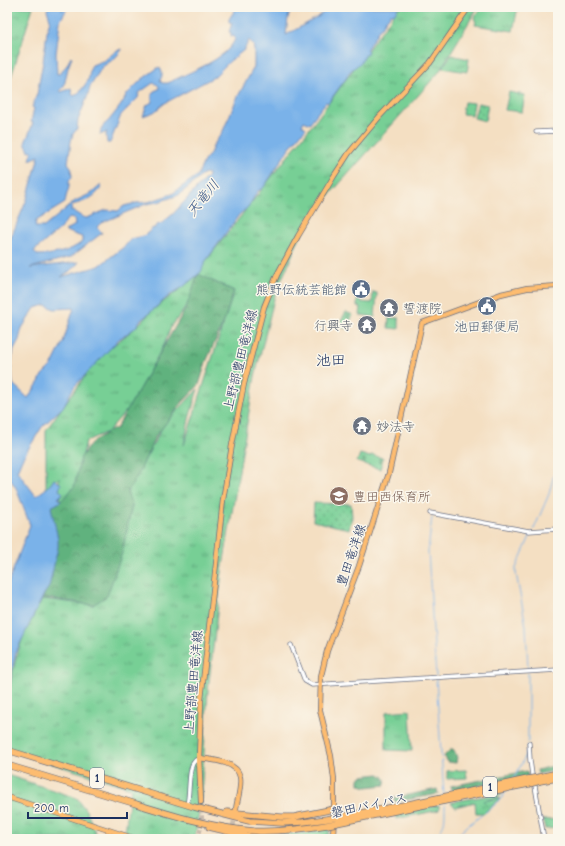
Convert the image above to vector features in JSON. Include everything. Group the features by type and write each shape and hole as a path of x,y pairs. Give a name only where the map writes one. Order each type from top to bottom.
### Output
{"highway":[{"name":"1","path":"7,750 187,805 239,814 281,817 294,817 334,809"},
{"name":"1","path":"7,765 182,818 198,825 260,839"},
{"name":"磐田バイパス","path":"182,818 255,831 292,830 531,781 558,773"},
{"name":"磐田バイパス","path":"540,779 558,778"},
{"name":"磐田バイパス","path":"187,805 249,821 296,823 327,822"}],"main road":[{"name":"上野部豊田竜洋線","path":"201,802 199,758 200,726 223,500 244,384 264,307 277,275 298,236 348,153 380,116 430,63 469,7"},
{"name":"豊田竜洋線","path":"333,839 334,791 332,762 320,710 324,664 327,651 359,566 389,473 422,323 501,294 527,288 558,286"},
{"path":"199,758 230,765 237,771 240,777 240,782 236,809"},
{"path":"7,798 136,839"}],"street":[{"path":"536,132 558,131"},
{"path":"430,513 529,531 558,529"},
{"path":"291,645 305,681 308,684 321,685 558,670"},
{"path":"529,743 531,781 544,839"},
{"path":"187,805 191,769 194,762 199,758"}],"green space":[{"path":"7,7 33,7 7,90"},
{"path":"399,7 478,7 439,72 308,219 275,295 255,376 222,572 208,690 201,798 195,839 124,839 131,788 7,750 7,700 16,658 23,637 42,599 93,605 132,506 127,493 163,426 198,389 189,419 184,445 234,291 198,275 205,262 317,119"},
{"path":"482,7 518,7 513,31 475,25 476,22 474,18"},
{"path":"451,55 469,59 467,72 442,68"},
{"path":"509,92 525,95 522,112 505,110"},
{"path":"464,102 474,103 472,115 462,114"},
{"path":"478,103 488,105 485,121 474,118"},
{"path":"198,274 234,291 223,324 206,362 199,385 182,403 155,437 140,471 127,493 132,505 122,553 107,596 93,605 53,599 42,599 52,577 51,507 60,502 74,487 81,457 91,443 112,429 116,429 186,308"},
{"path":"198,275 189,303 171,327 164,345 128,409 107,432 86,441 75,487 60,502 59,478 46,489 46,430 91,368 153,310"},
{"path":"358,291 362,292 361,302 372,303 373,292 377,293 375,317 360,315 361,307 357,306"},
{"path":"346,312 353,315 346,329 338,325"},
{"path":"389,318 399,318 399,329 388,328"},
{"path":"360,454 370,457 371,455 383,458 380,469 357,462"},
{"path":"314,503 351,504 352,517 349,529 313,521"},
{"path":"410,710 412,751 386,750 386,712"},
{"path":"450,750 454,750 457,757 456,763 448,762 444,756"},
{"path":"558,765 558,770 538,774 537,770"},
{"path":"466,770 467,778 447,779 447,771"},
{"path":"527,771 528,776 452,791 451,786"},
{"path":"379,774 385,778 385,785 366,787 359,784 359,779 361,776"},
{"path":"7,775 77,798 87,812 98,839 7,839"},
{"path":"437,789 438,794 395,802 394,798"},
{"path":"503,793 498,797 483,801 500,799 484,813 476,813 475,802 455,807 451,802"},
{"path":"439,805 439,810 396,819 395,814"},
{"path":"558,819 557,828 545,829 543,820"},
{"path":"329,828 329,839 268,839 247,834 288,834"}],"water":[{"name":"天竜川","path":"48,7 62,7 62,11 64,7 68,7 60,21 56,54 57,74 59,74 67,65 71,56 72,57 64,86 60,90 61,92 71,88 72,94 74,96 76,95 87,82 92,65 105,60 116,51 122,50 114,59 102,67 90,87 78,120 77,129 73,134 71,141 68,163 71,167 72,177 69,181 65,203 36,221 35,227 44,227 75,201 92,193 101,185 98,192 91,197 72,205 71,211 87,218 106,210 118,211 124,206 148,202 172,194 198,175 204,161 210,154 213,146 223,131 237,98 254,67 253,44 249,40 244,50 214,77 165,103 154,112 143,116 147,105 152,102 152,94 154,91 159,89 157,84 153,83 139,93 138,98 121,115 110,143 107,143 107,132 100,135 101,129 124,101 126,95 141,80 159,67 162,74 160,80 162,83 168,83 206,65 224,53 235,39 234,36 231,36 231,32 229,32 232,23 229,22 229,19 237,7 292,7 288,18 286,35 318,17 330,7 399,7 394,14 391,14 385,21 366,50 368,52 360,63 352,69 328,103 326,102 310,124 304,121 302,125 306,128 290,147 263,188 258,191 248,207 239,215 205,262 201,272 183,287 170,295 140,321 135,328 119,339 74,387 63,407 42,427 22,459 17,471 36,496 48,487 54,479 61,484 59,490 63,493 58,498 61,500 60,502 51,507 58,539 58,547 49,587 44,594 16,652 7,693 7,586 30,525 16,488 7,474 7,247 27,199 39,156 30,160 32,152 31,150 29,151 25,143 32,127 33,122 31,122 34,108 32,107 37,94 43,62 50,19 47,10","holes":["205,173 208,174 208,176 173,214 144,236 131,239 125,246 99,266 61,277 73,269 79,262 30,268 71,257 102,233 97,227 101,223 146,204 158,202 179,195","68,218 74,219 75,225 65,231 82,237 82,242 61,252 37,255 34,251 61,228","46,305 54,309 74,308 63,342 52,365 42,375 28,398 13,384 11,365 14,349 19,340 22,328 35,308"]}],"waterway":[{"path":"534,529 549,494 558,458"},
{"path":"432,517 428,551 436,676"},
{"path":"528,670 526,626 516,568 532,532"},
{"path":"528,673 528,742"},
{"path":"436,679 444,795"},
{"path":"514,779 525,757 528,745"},
{"path":"455,839 467,826 490,809 507,790"},
{"path":"433,839 443,827 445,804"}],"tunnel":[{"path":"198,839 202,822 201,806"},
{"path":"231,839 235,815"}],"place":[{"name":"熊野伝統芸能館","path":"361,289"},
{"name":"池田郵便局","path":"487,306"},
{"name":"誓渡院","path":"389,308"},
{"name":"行興寺","path":"367,325"},
{"name":"妙法寺","path":"362,426"},
{"name":"豊田西保育所","path":"339,496"}],"district":[{"name":"池田","path":"331,360"}]}
